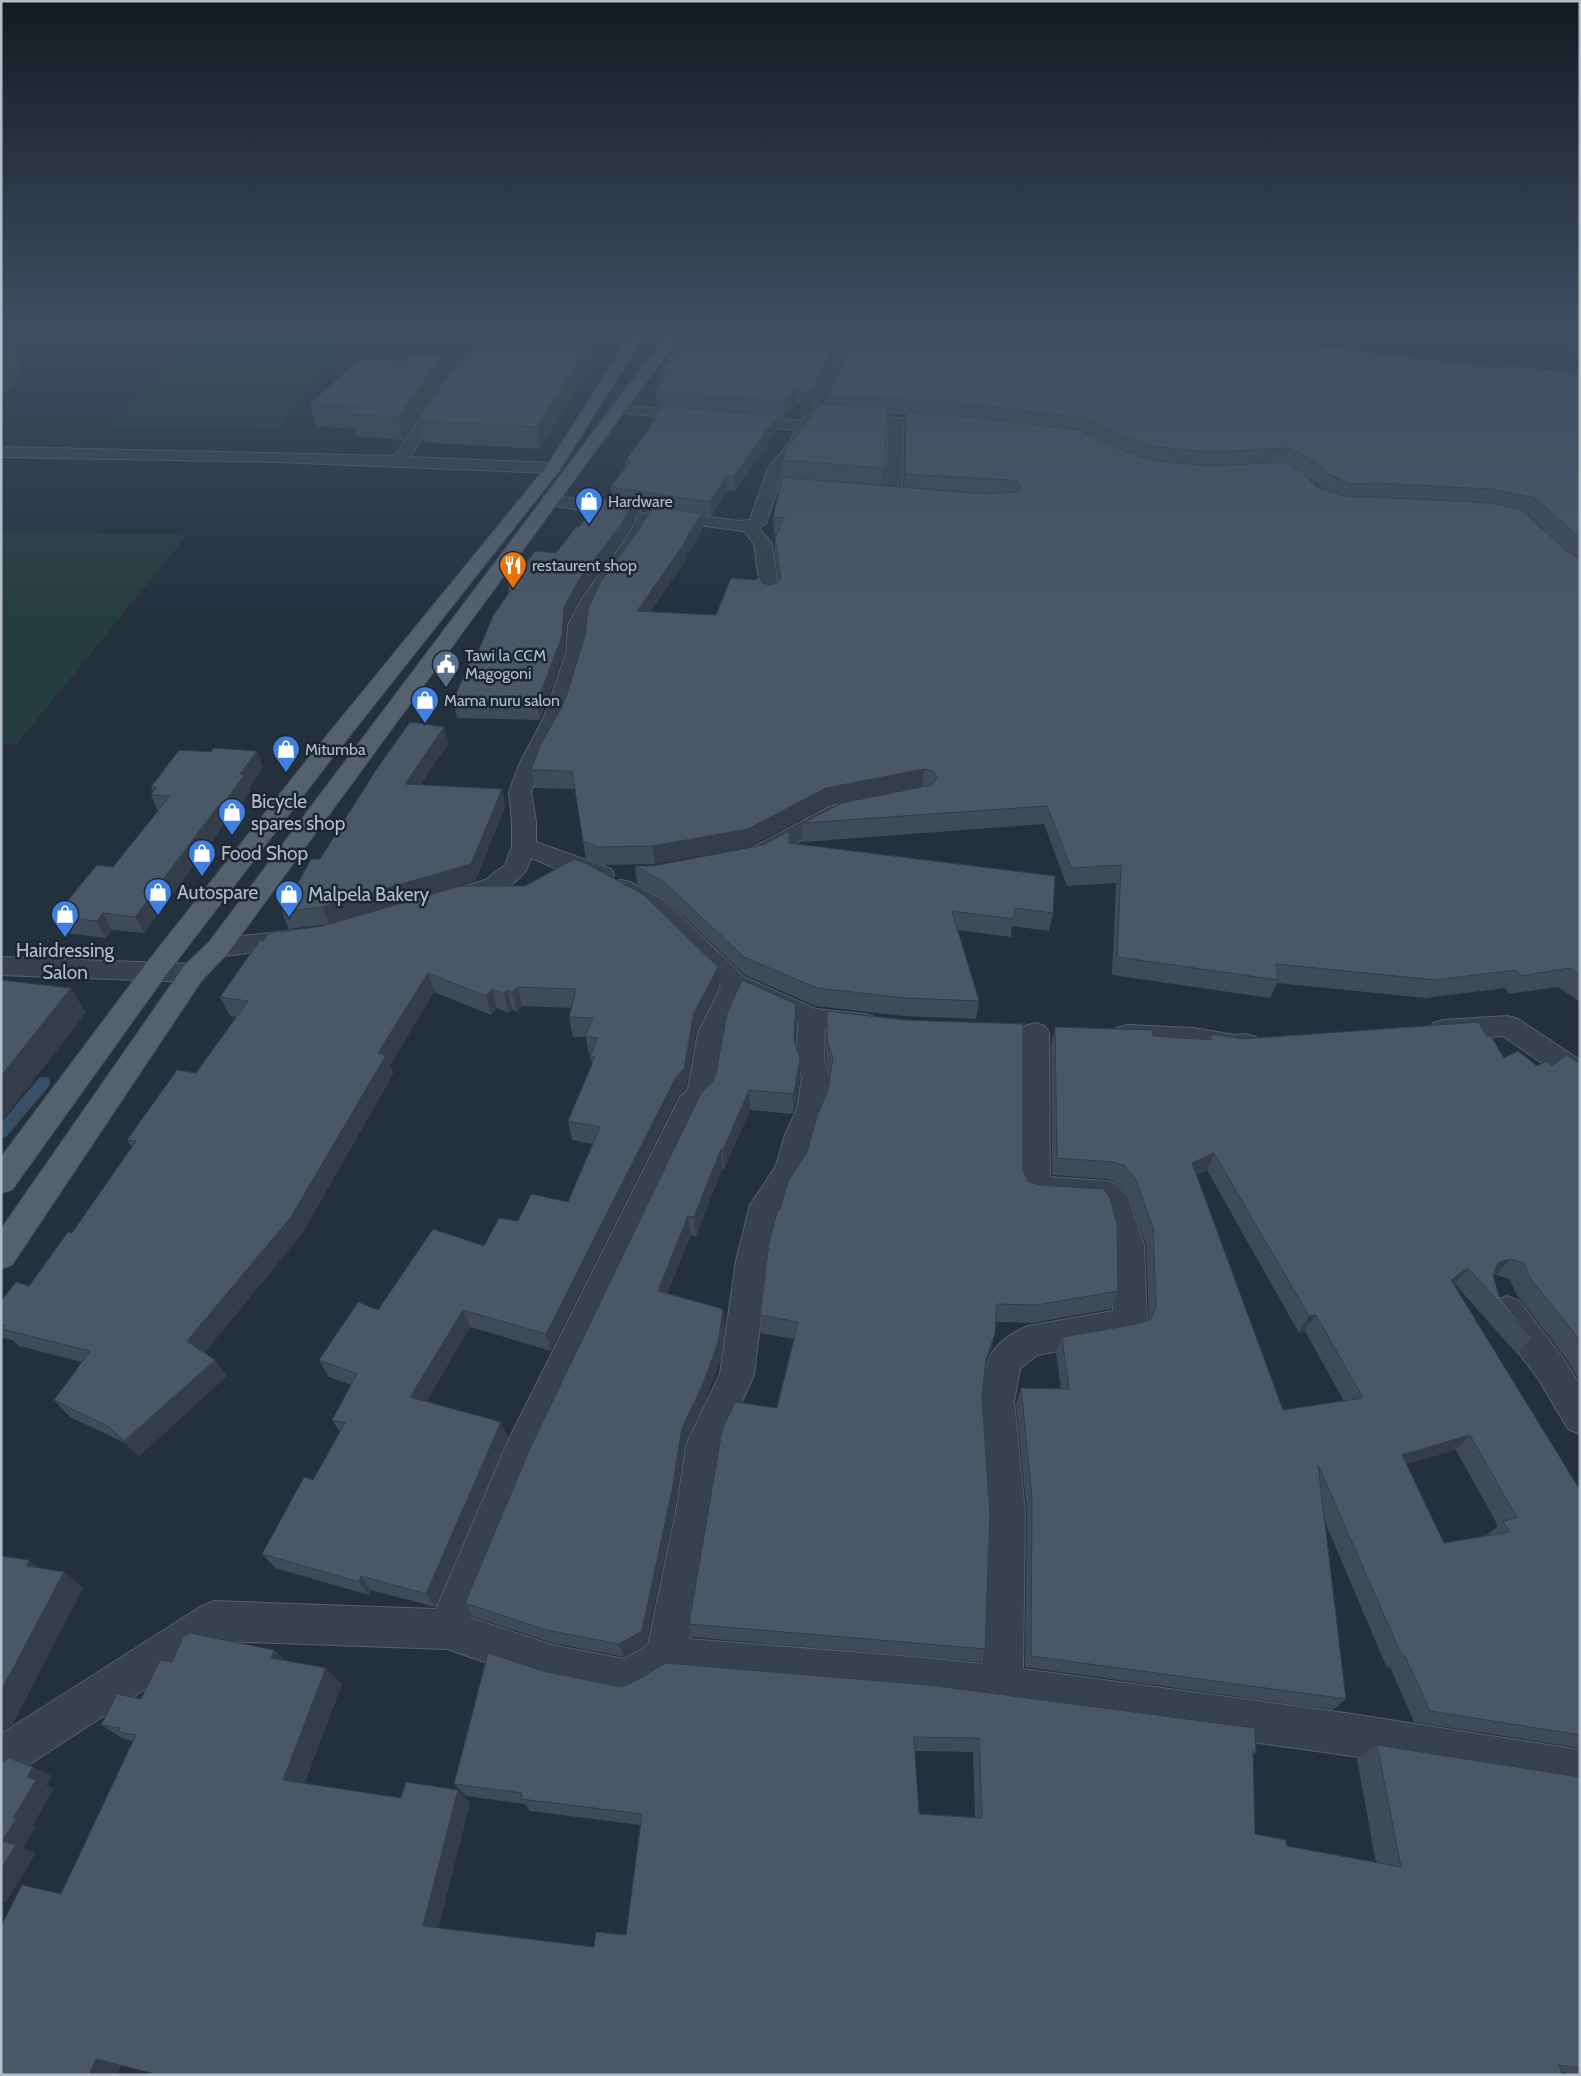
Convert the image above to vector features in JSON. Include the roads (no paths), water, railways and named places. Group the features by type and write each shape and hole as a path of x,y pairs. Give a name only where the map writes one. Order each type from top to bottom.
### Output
{"main road":[{"path":"1,1181 154,972 324,754 553,468 582,423"},
{"path":"1,1255 193,973 218,948 607,423"}],"street":[{"path":"400,460 424,423"},
{"path":"550,500 724,525 749,526 757,523 779,487 776,468 810,423"},
{"path":"894,496 896,423"},
{"path":"926,423 959,425"},
{"path":"1,452 400,460 553,468"},
{"path":"875,494 934,499"},
{"path":"443,902 494,886 515,869 524,846 524,822 520,792 530,765 555,717 576,653 578,625 591,598 632,544 646,518 651,515"},
{"path":"749,526 763,544 770,594"},
{"path":"737,859 755,856 834,813 855,808"},
{"path":"524,846 598,876 656,907 735,984 812,1018 885,1026"},
{"path":"598,876 646,874"},
{"path":"218,948 312,937"},
{"path":"1,966 193,973"},
{"path":"446,1629 520,1453 690,1105 702,1093 712,1033 735,984"},
{"path":"666,1657 695,1506 704,1446 737,1375 752,1260 765,1205 790,1171 800,1135 811,1109 816,1078 810,1059 812,1018"},
{"path":"1418,1032 1508,1026 1580,1074"},
{"path":"1002,1687 1006,1513 997,1401 1005,1361 1028,1341 1130,1323 1128,1245 1117,1206 1107,1194 1035,1189 1035,1033"},
{"path":"1099,1034 1194,1038 1235,1045 1273,1042"},
{"path":"1497,1291 1499,1301 1551,1369 1580,1417"},
{"path":"1,1758 214,1621 446,1629 552,1665 627,1680 666,1657 925,1678 1359,1736 1580,1771"}],"waterway":[{"path":"1,1133 44,1082"}],"place":[{"name":"Hardware","path":"589,525"},
{"name":"restaurent shop","path":"513,589"},
{"name":"Tawi la CCM Magogoni","path":"446,688"},
{"name":"Mama nuru salon","path":"425,724"},
{"name":"Mitumba","path":"286,773"},
{"name":"Bicycle spares shop","path":"232,836"},
{"name":"Food Shop","path":"202,877"},
{"name":"Autospare","path":"158,916"},
{"name":"Malpela Bakery","path":"289,918"},
{"name":"Hairdressing Salon","path":"65,938"}]}
